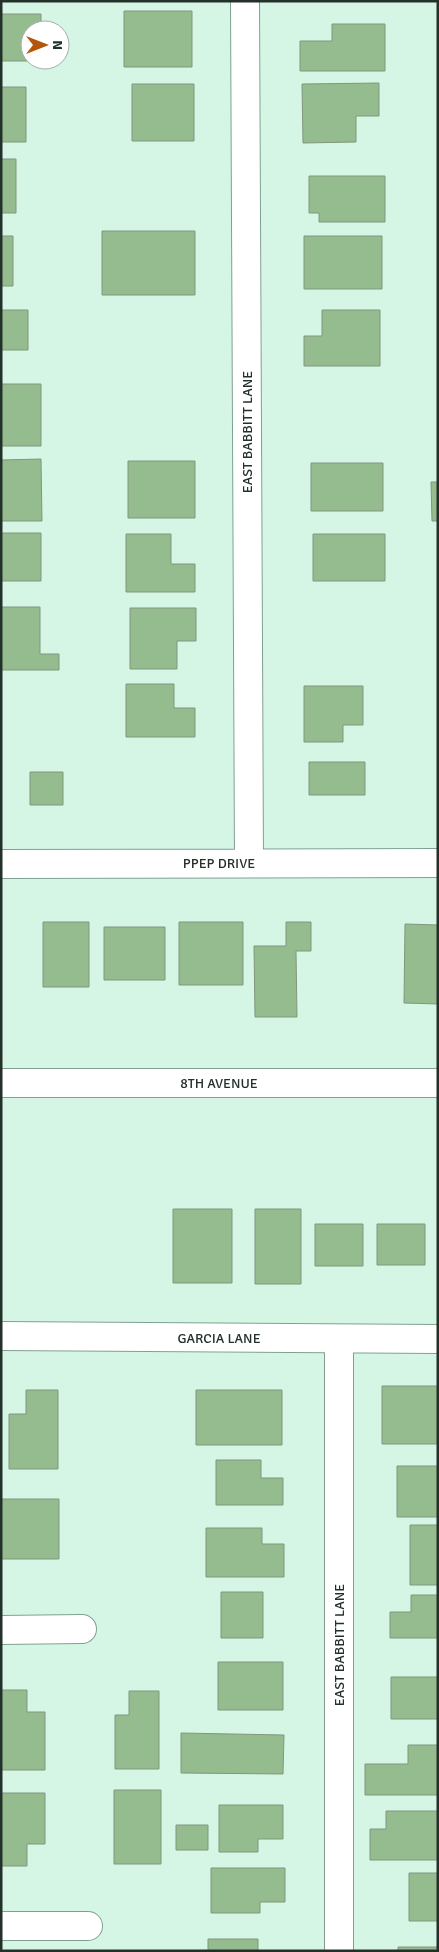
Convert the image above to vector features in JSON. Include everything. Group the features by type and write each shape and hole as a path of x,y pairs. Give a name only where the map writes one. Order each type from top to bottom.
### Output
{"street":[{"name":"EAST BABBITT LANE","path":"245,1 249,862"},
{"name":"PPEP DRIVE","path":"1,864 438,863"},
{"name":"8TH AVENUE","path":"1,1083 438,1083"},
{"name":"GARCIA LANE","path":"1,1336 438,1339"},
{"name":"EAST BABBITT LANE","path":"339,1339 339,1951"},
{"path":"1,1630 82,1629"},
{"path":"1,1926 88,1926"}],"building":[{"path":"124,11 192,11 192,67 124,67"},
{"path":"1,14 41,14 41,20 20,20 20,61 1,61"},
{"path":"332,24 385,24 385,71 300,71 300,41 332,41"},
{"path":"379,83 379,116 356,116 356,142 303,143 302,84"},
{"path":"132,84 194,84 194,141 132,141"},
{"path":"1,87 26,87 26,142 1,142"},
{"path":"1,159 16,159 16,213 1,213"},
{"path":"309,176 385,176 385,222 319,222 319,213 309,213"},
{"path":"102,231 195,231 195,295 102,295"},
{"path":"1,236 13,236 13,286 1,286"},
{"path":"304,236 382,236 382,289 304,289"},
{"path":"1,310 28,310 28,350 1,350"},
{"path":"322,310 380,310 380,366 304,366 304,336 322,336"},
{"path":"1,384 41,384 41,446 1,446"},
{"path":"41,459 42,521 1,521 1,460"},
{"path":"128,461 195,461 195,518 128,518"},
{"path":"311,463 383,463 383,511 311,511"},
{"path":"431,482 438,482 438,521 432,521"},
{"path":"1,533 41,533 41,581 1,581"},
{"path":"126,534 171,534 171,564 195,564 195,592 126,592"},
{"path":"313,534 385,534 385,581 313,581"},
{"path":"1,607 40,607 40,654 59,654 59,670 1,670"},
{"path":"130,608 196,608 196,641 177,641 177,669 130,669"},
{"path":"126,684 174,684 174,708 195,708 195,737 126,737"},
{"path":"304,686 363,686 363,725 343,725 343,742 304,742"},
{"path":"309,762 365,762 365,795 309,795"},
{"path":"30,772 63,772 63,805 30,805"},
{"path":"43,922 89,922 89,987 43,987"},
{"path":"179,922 243,922 243,985 179,985"},
{"path":"286,922 311,922 311,951 296,951 297,1017 255,1017 254,946 286,946"},
{"path":"405,924 438,925 438,1004 404,1003"},
{"path":"104,927 165,927 165,980 104,980"},
{"path":"173,1209 232,1209 232,1283 173,1283"},
{"path":"255,1209 301,1209 301,1284 255,1284"},
{"path":"315,1224 363,1224 363,1266 315,1266"},
{"path":"377,1224 425,1224 425,1265 377,1265"},
{"path":"382,1386 438,1386 438,1444 382,1444"},
{"path":"26,1390 58,1390 58,1469 9,1469 9,1414 26,1414"},
{"path":"196,1390 282,1390 282,1445 196,1445"},
{"path":"216,1460 261,1460 261,1478 283,1478 283,1505 216,1505"},
{"path":"397,1466 438,1466 438,1517 397,1517"},
{"path":"1,1499 59,1499 59,1559 1,1559"},
{"path":"410,1525 438,1525 438,1585 410,1585"},
{"path":"206,1528 262,1528 262,1544 284,1544 284,1577 206,1577"},
{"path":"221,1592 263,1592 263,1638 221,1638"},
{"path":"411,1595 438,1595 438,1638 390,1638 390,1612 411,1612"},
{"path":"218,1662 283,1662 283,1710 218,1710"},
{"path":"391,1677 438,1677 438,1719 391,1719"},
{"path":"1,1690 27,1690 27,1712 45,1712 45,1770 1,1770"},
{"path":"129,1691 159,1691 159,1769 115,1769 115,1715 129,1715"},
{"path":"181,1733 284,1735 283,1774 181,1773"},
{"path":"408,1745 438,1745 438,1795 365,1795 365,1764 408,1764"},
{"path":"114,1790 161,1790 161,1864 114,1864"},
{"path":"1,1793 45,1793 45,1844 27,1844 27,1866 1,1866"},
{"path":"219,1805 283,1805 283,1839 258,1839 258,1852 219,1852"},
{"path":"386,1811 438,1811 438,1860 370,1860 370,1829 386,1829"},
{"path":"176,1825 208,1825 208,1850 176,1850"},
{"path":"211,1868 285,1868 285,1902 260,1902 260,1913 211,1913"},
{"path":"409,1873 438,1873 438,1921 409,1921"},
{"path":"208,1939 258,1939 258,1951 208,1951"},
{"path":"398,1947 438,1947 438,1951 398,1951"}]}
